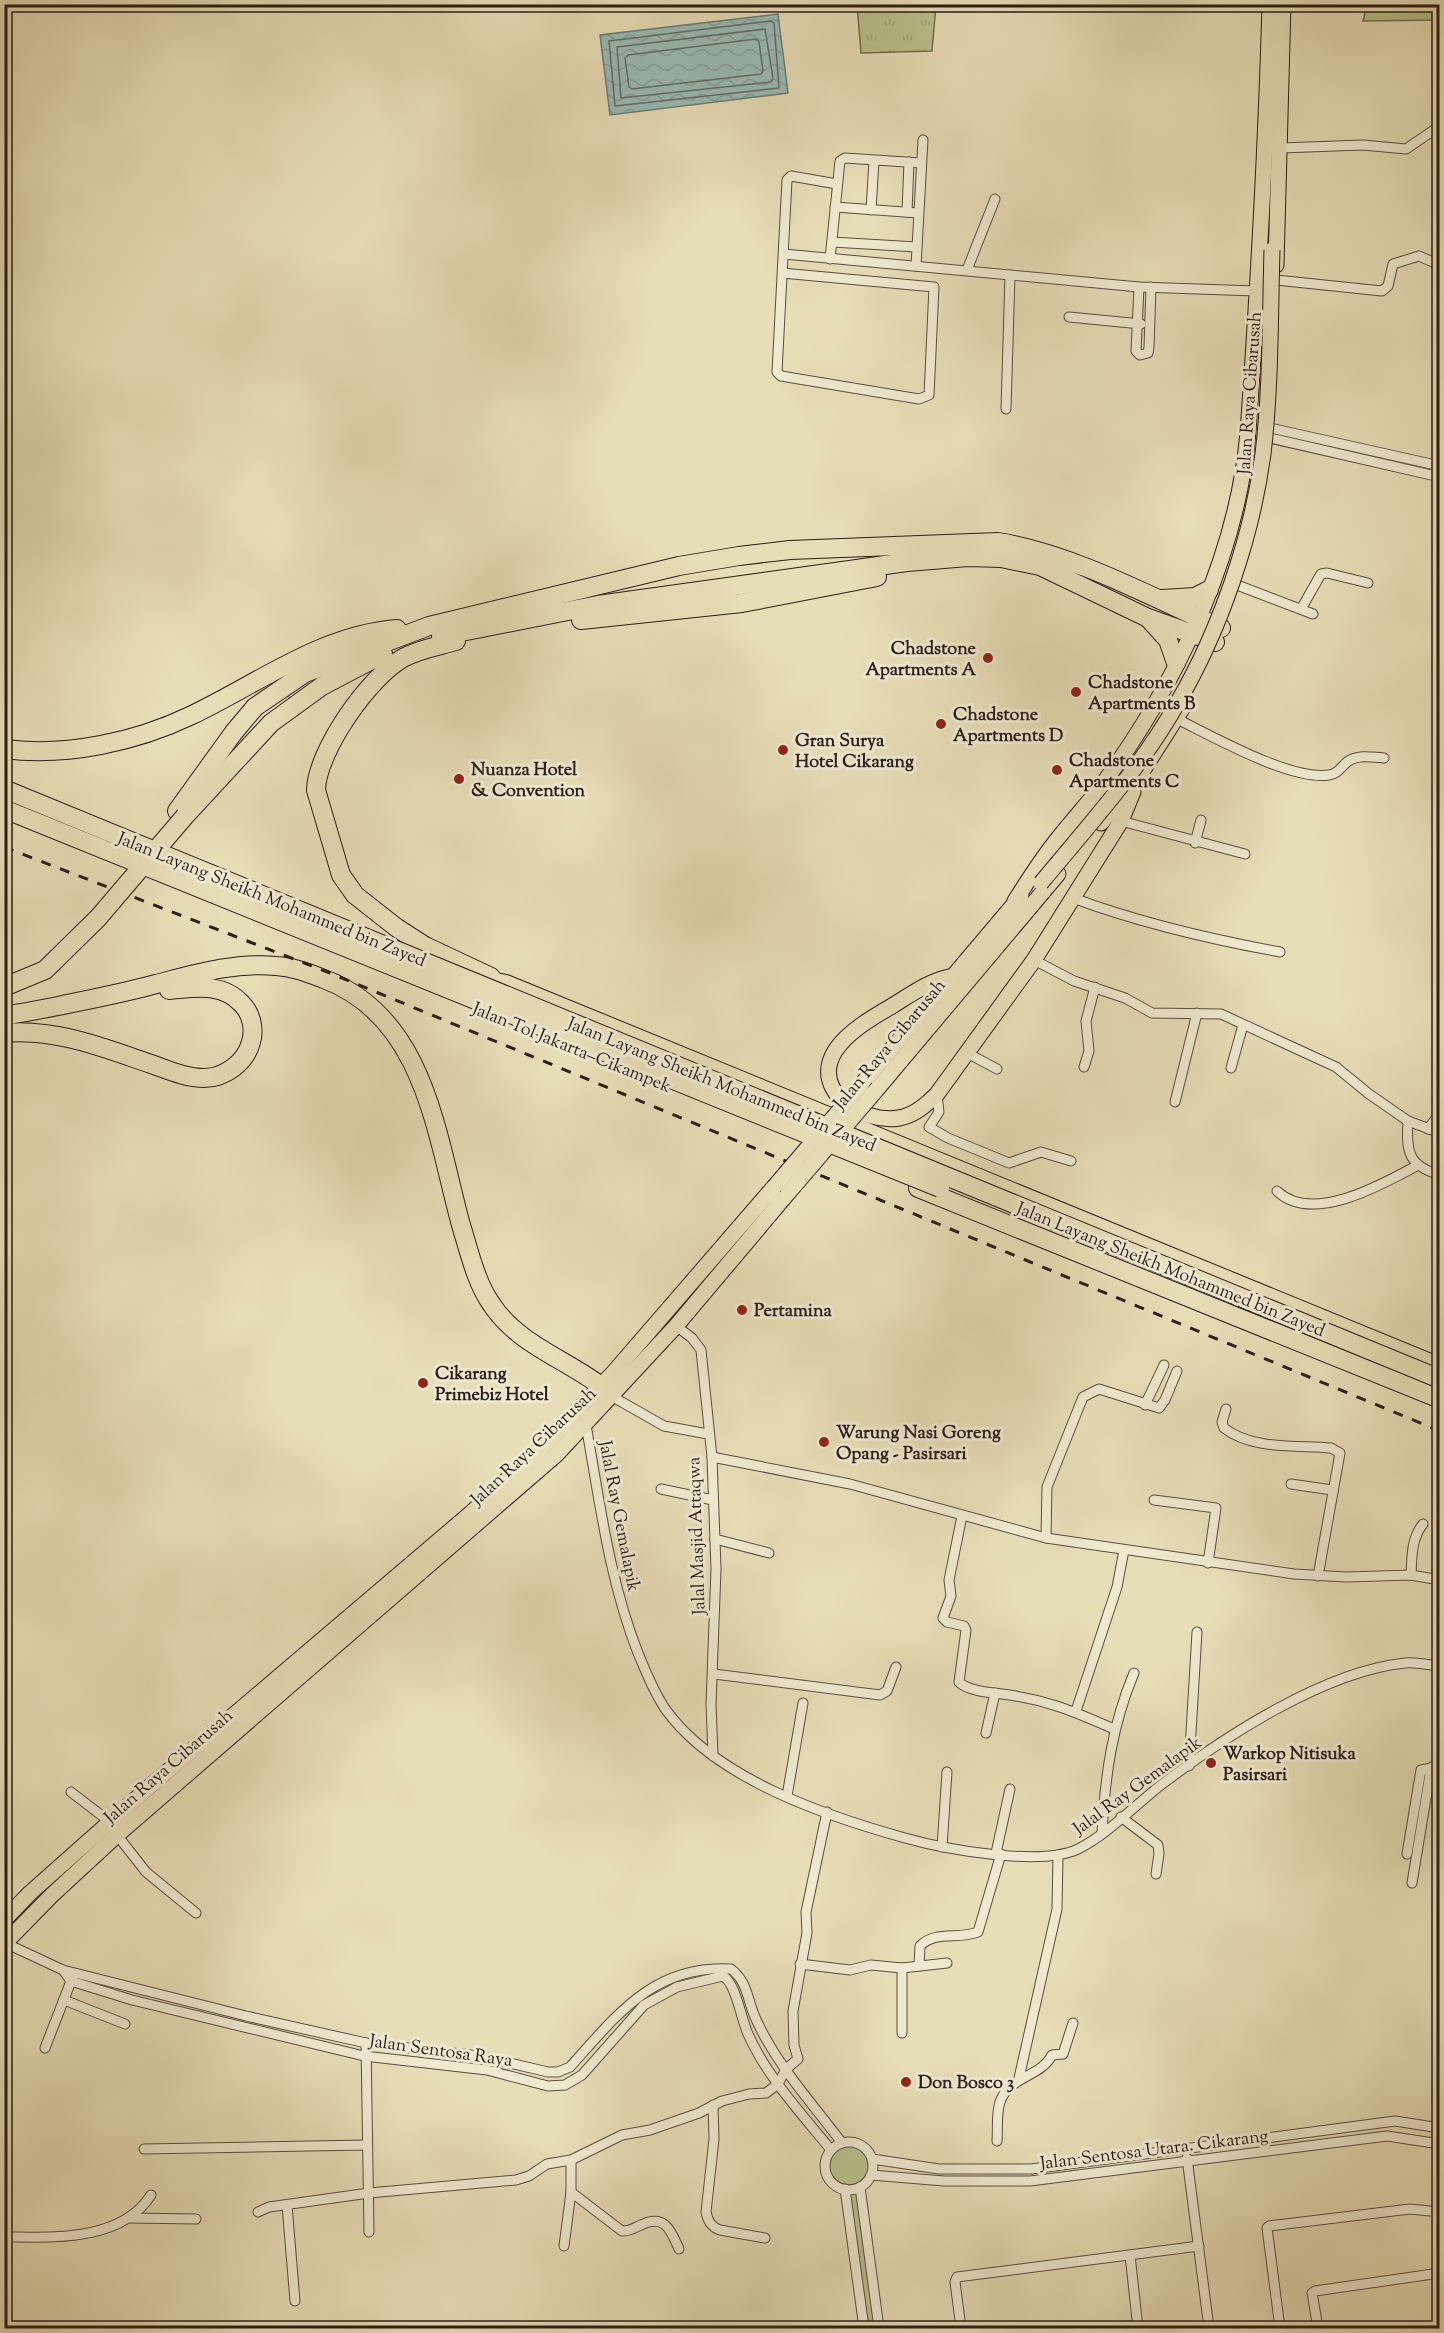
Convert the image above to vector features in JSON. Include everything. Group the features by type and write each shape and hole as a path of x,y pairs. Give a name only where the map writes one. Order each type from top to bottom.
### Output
{"highway":[{"path":"181,814 234,732 263,702 305,673 429,626 679,566 789,550 948,542 1016,544 1157,598 1196,619 1221,629"},
{"path":"4,987 45,970 181,814 271,723 322,686 386,652 451,634 598,605 927,560 1001,558 1040,566 1148,618 1168,640 1179,657"},
{"path":"506,984 425,946 397,928 355,895 341,875 317,802 316,778 333,742 359,699 374,681 404,657 459,640 572,621 742,603 873,577 927,560"},
{"path":"1157,598 1195,597 1209,590"},
{"path":"1148,618 1196,619"},
{"path":"4,749 43,752 138,736 190,716 297,658 336,643 389,630 429,626"},
{"name":"Jalan Tol Jakarta–Cikampek","path":"4,788 470,976 506,984 1440,1367"},
{"name":"Jalan Layang Sheikh Mohammed bin Zayed","path":"4,788 1440,1379"},
{"name":"Jalan Layang Sheikh Mohammed bin Zayed","path":"4,809 1440,1390"},
{"name":"Jalan Tol Jakarta–Cikampek","path":"4,818 1440,1399"},
{"path":"4,977 49,956 95,915"},
{"path":"4,1015 125,993 210,970 251,965 298,969 339,985 364,999 398,1035 414,1062 466,1244 484,1293 493,1307 523,1338 577,1368 607,1391"},
{"path":"4,1033 47,1033 200,1078 225,1073 237,1065 249,1050 253,1037 250,1015 229,993 200,987 125,993"}],"main road":[{"name":"Jalan Raya Cibarusah","path":"4,1920 30,1893 110,1822 470,1514 573,1415 607,1391 676,1326 862,1084 949,977 1015,901 1053,844 1109,776 1152,712 1209,590 1231,529 1245,468 1264,199 1264,112 1270,4"},
{"name":"Jalan Raya Cibarusah","path":"5,1944 52,1895 117,1835 499,1507 586,1425 607,1391 781,1190 878,1088 1138,778 1177,719 1206,663 1237,585 1255,526 1270,433 1281,148 1283,4"},
{"name":"Jalan Raya Cibarusah","path":"1024,914 1039,882 1126,768 1176,693 1234,561 1254,469 1260,429 1274,178 1280,166"},
{"name":"Jalan Raya Cibarusah","path":"1264,199 1269,250"},
{"path":"1179,657 1190,648 1203,655 1206,663"},
{"path":"949,977 938,979 897,1003 853,1033 833,1053 832,1086 838,1098 855,1110 880,1118 910,1115 924,1107 938,1094 969,1054 1034,960 1121,820 1138,778"},
{"name":"Jalan Raya Cibarusah","path":"1015,901 1039,882"},
{"path":"573,1415 586,1425"}],"street":[{"path":"1281,148 1363,145 1406,149 1440,126"},
{"path":"916,266 923,140"},
{"path":"830,259 837,184 842,159 921,163"},
{"path":"871,210 874,161"},
{"path":"907,212 909,162"},
{"path":"782,273 934,286 929,395 919,399 778,374 776,366 782,273 789,178 837,184"},
{"path":"967,270 995,199"},
{"path":"835,207 918,213"},
{"path":"832,242 916,247"},
{"path":"784,254 1139,287 1256,291"},
{"path":"1276,280 1382,291 1387,288 1392,264 1419,256 1440,265"},
{"path":"1006,409 1010,275"},
{"path":"1139,287 1136,351 1140,355 1148,353 1151,287"},
{"path":"1069,317 1150,325"},
{"path":"1270,433 1440,466"},
{"path":"1270,433 1440,477"},
{"path":"1301,609 1321,574 1327,573 1368,583"},
{"path":"1237,585 1313,614"},
{"path":"1177,719 1240,750 1296,771 1327,776 1335,774 1353,759 1384,758"},
{"path":"1121,820 1196,843 1245,854"},
{"path":"1196,843 1201,820"},
{"path":"1072,898 1117,914 1213,940 1280,952"},
{"path":"1034,960 1074,981 1125,998 1152,1013 1221,1014 1336,1067 1369,1094 1408,1120 1440,1133"},
{"path":"1084,1068 1089,1052 1086,1021 1095,987"},
{"path":"1175,1102 1197,1013"},
{"path":"1231,1068 1243,1025"},
{"path":"969,1054 997,1069"},
{"path":"938,1094 939,1112 929,1127 948,1138 1009,1163 1041,1152 1071,1161"},
{"path":"1428,1129 1440,1113"},
{"path":"1408,1120 1408,1148 1418,1166 1440,1175"},
{"path":"1277,1191 1283,1197 1295,1201 1344,1199 1369,1191 1418,1166"},
{"name":"Jalal Masjid Attaqwa","path":"676,1326 692,1338 701,1350 712,1457 715,1539 714,1674 711,1704 713,1756"},
{"path":"1145,1405 1164,1365"},
{"path":"1046,1538 1047,1487 1083,1397 1099,1389 1159,1408 1163,1406 1177,1371"},
{"path":"607,1391 664,1426 708,1434"},
{"path":"1226,1409 1222,1422 1224,1428 1239,1437 1255,1442 1337,1450 1340,1458 1332,1490 1318,1576"},
{"name":"Jalal Ray Gemalapik","path":"586,1425 609,1566 631,1634 649,1679 666,1710 686,1733 713,1756 787,1796 895,1835 942,1847 998,1854 1058,1855 1075,1850 1102,1833 1189,1766 1254,1722 1297,1699 1377,1668 1408,1663 1440,1666"},
{"path":"712,1457 850,1484 1046,1538 1208,1563 1318,1576 1411,1575 1440,1580"},
{"path":"1292,1484 1332,1490"},
{"path":"661,1489 713,1500"},
{"path":"1154,1500 1216,1508 1208,1563"},
{"path":"962,1516 950,1580 951,1596 943,1618 947,1622 964,1626 966,1630 959,1682 964,1686 995,1693 1031,1697 1076,1711 1114,1729"},
{"path":"1411,1575 1416,1534 1424,1524"},
{"path":"715,1539 769,1553"},
{"path":"1076,1711 1117,1587 1124,1550"},
{"path":"1189,1766 1197,1632"},
{"path":"714,1674 880,1695 887,1691 896,1667"},
{"path":"1102,1833 1105,1782 1114,1729 1134,1673"},
{"path":"986,1733 995,1693"},
{"path":"787,1796 803,1703"},
{"path":"1407,1854 1421,1770 1431,1768 1440,1761"},
{"path":"1412,1883 1431,1768"},
{"path":"942,1847 947,1772"},
{"path":"919,1966 919,1951 925,1942 942,1935 978,1932 998,1854 1010,1789"},
{"path":"72,1792 110,1822"},
{"path":"258,2212 287,2205 369,2193 509,2182 529,2176 547,2164 571,2160 622,2134 650,2130 712,2105 749,2094 762,2095 778,2084 786,2069 798,2059 792,2027 800,1964 807,1933 806,1912 827,1812"},
{"path":"1121,1817 1158,1845 1156,1874"},
{"path":"117,1835 146,1872 196,1913"},
{"path":"1019,2078 1056,1909 1058,1855"},
{"name":"Jalan Sentosa Raya","path":"5,1944 63,1970 75,1971 246,2016 366,2043 479,2056 558,2072 570,2067 638,1995 687,1975 731,1969 741,1979 762,2034 842,2143"},
{"path":"800,1964 850,1970 871,1965 902,1968 947,1963"},
{"path":"902,1968 902,2033"},
{"name":"Jalan Sentosa Raya","path":"63,1970 71,1981 132,2000 364,2056 487,2070 548,2086 565,2085 582,2075 644,2005 677,1987 723,1976 731,1982 749,2037 778,2084 831,2150"},
{"path":"45,2048 75,1971"},
{"path":"64,2000 125,2024"},
{"path":"997,2141 1001,2099 1019,2078 1042,2069 1052,2055 1063,2054 1073,2023"},
{"path":"366,2043 364,2056 369,2232"},
{"path":"712,2105 714,2128 707,2220 714,2228 720,2230 765,2238"},
{"name":"Jalan Sentosa Utara. Cikarang","path":"872,2159 939,2169 1031,2169 1395,2121 1440,2128"},
{"name":"Jalan Sentosa Utara. Cikarang","path":"871,2175 944,2181 1030,2181 1387,2136 1440,2144"},
{"path":"856,2142 863,2146 872,2159 871,2175 861,2187 845,2189 832,2182 828,2176 826,2162 831,2150 842,2143 856,2142"},
{"path":"144,2149 367,2145"},
{"path":"1186,2150 1209,2328"},
{"path":"564,2246 571,2192 571,2160"},
{"path":"861,2187 879,2328"},
{"path":"845,2189 864,2328"},
{"path":"571,2192 622,2230 634,2229 643,2224 663,2224 670,2228 679,2249"},
{"path":"4,2237 86,2234 127,2218 142,2208 151,2196"},
{"path":"287,2205 295,2301"},
{"path":"1280,2328 1267,2228 1269,2226 1410,2209 1440,2212"},
{"path":"127,2218 196,2219"},
{"path":"961,2328 955,2282 957,2277 1198,2246"},
{"path":"1112,2328 1137,2327 1130,2255"},
{"path":"1318,2328 1312,2293 1315,2291 1440,2273"}],"green space":[{"path":"857,5 936,5 932,51 861,53"},
{"path":"1367,5 1439,5 1439,20 1363,21"},
{"path":"849,2145 863,2151 869,2165 863,2179 849,2185 835,2179 829,2165 835,2151"},
{"path":"859,2189 877,2328 866,2328 847,2191"}],"water":[{"path":"778,14 788,93 610,115 600,35"}],"railway":[{"path":"4,847 330,973 1440,1431"}],"place":[{"name":"Chadstone Apartments A","path":"988,658"},
{"name":"Chadstone Apartments B","path":"1076,692"},
{"name":"Chadstone Apartments D","path":"941,724"},
{"name":"Gran Surya Hotel Cikarang","path":"783,750"},
{"name":"Chadstone Apartments C","path":"1057,770"},
{"name":"Nuanza Hotel & Convention","path":"459,779"},
{"name":"Pertamina","path":"742,1310"},
{"name":"Cikarang Primebiz Hotel","path":"423,1383"},
{"name":"Warung Nasi Goreng Opang - Pasirsari","path":"824,1442"},
{"name":"Warkop Nitisuka Pasirsari","path":"1211,1763"},
{"name":"Don Bosco 3","path":"906,2082"}]}
